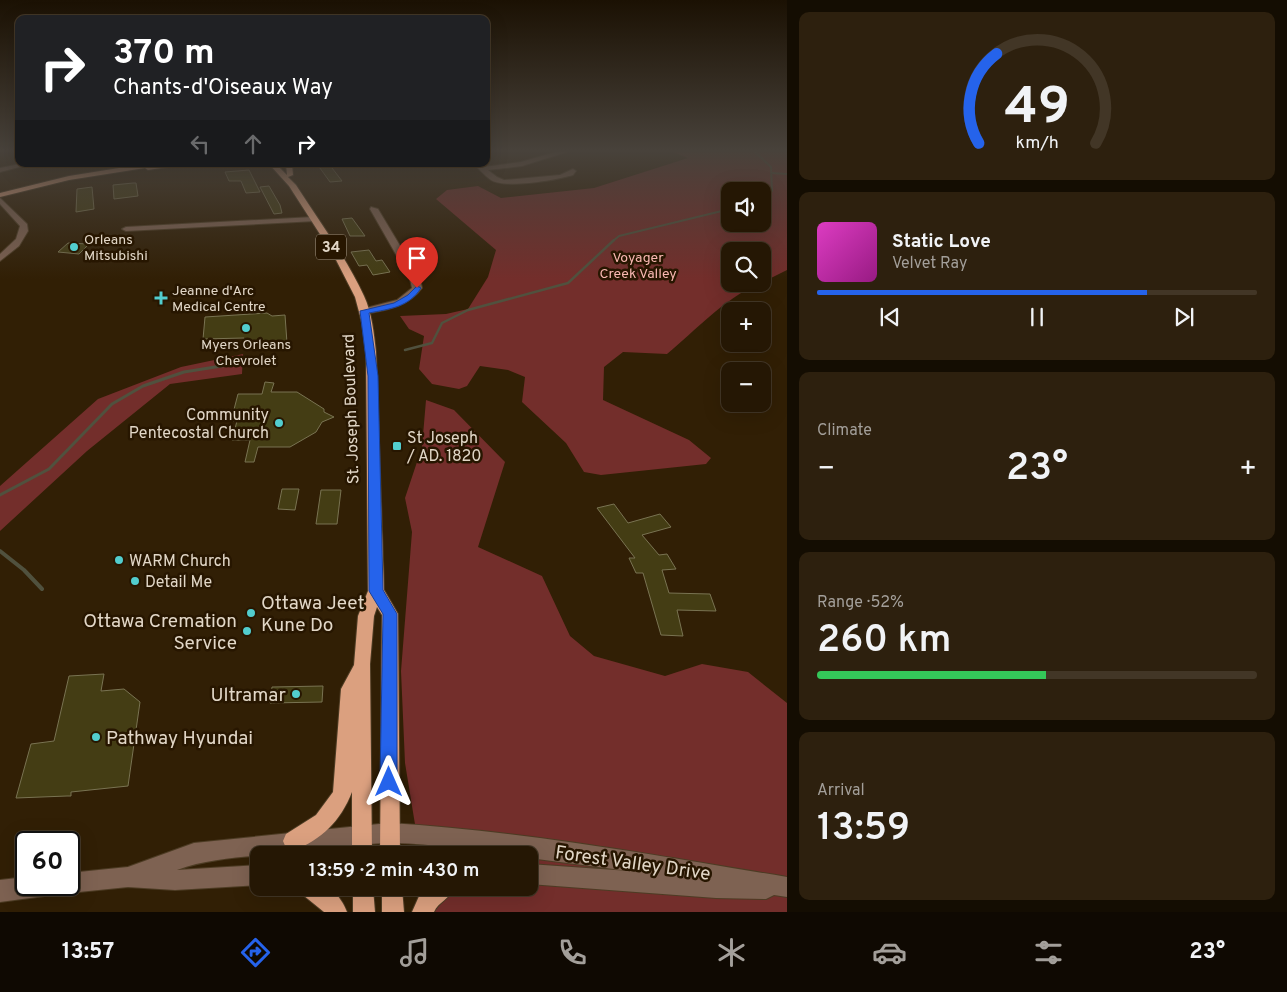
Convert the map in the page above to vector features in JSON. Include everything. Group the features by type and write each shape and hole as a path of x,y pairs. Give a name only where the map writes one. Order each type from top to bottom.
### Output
{"main road":[{"name":"St. Joseph Boulevard","path":"297,194 341,262 360,297 365,311 373,376 376,591 366,616 362,664 362,845"},
{"path":"376,591 390,614 390,846"},
{"path":"293,841 313,832 338,805 342,792 350,689 362,664"},
{"path":"321,896 330,902 336,912"},
{"path":"363,896 364,912"},
{"path":"392,896 393,912"},
{"path":"424,912 427,901 434,896"}],"street":[{"path":"0,200 24,226 24,230 22,238 0,258"},
{"path":"365,311 397,305 412,297 417,288 416,279 374,210"},
{"path":"126,229 313,219"},
{"name":"Forest Valley Drive","path":"128,877 194,853 293,841 362,845 389,833 424,835 606,857 787,888"},
{"name":"Forest Valley Drive","path":"538,875 716,888 787,888"},
{"path":"80,882 128,877 175,880 250,876"},
{"path":"0,891 15,889"}],"green space":[{"name":"Voyager Creek Valley","path":"443,194 492,194 501,198 542,194 721,194 721,232 771,232 771,194 787,194 787,270 771,278 771,242 721,242 721,292 743,292 728,302 721,302 721,307 667,354 623,352 604,367 603,400 689,440 711,458 706,464 601,475 584,472 566,443 522,402 525,377 508,370 480,366 467,386 459,389 432,384 419,369 424,336 409,329 400,316 446,314 468,309 488,277 496,250 436,199"},
{"path":"243,354 242,374 170,384 87,451 0,531 0,486 98,399 181,367"},
{"path":"426,400 454,410 505,462 478,547 542,576 570,636 594,656 665,676 702,664 748,672 787,703 787,912 431,912 428,896 538,896 538,846 419,846 405,763 401,671 412,532 405,498 422,447"}],"building":[{"path":"77,194 93,194 94,209 76,212"},
{"path":"114,194 138,194 138,196 114,199"},
{"path":"263,194 273,194 280,205 282,213 274,214"},
{"path":"352,218 365,236 350,236 342,219"},
{"name":"Orleans Mitsubishi","path":"68,243 89,244 79,254 58,252"},
{"path":"369,250 376,261 382,260 390,272 373,275 367,265 359,266 351,252"},
{"name":"Myers Orleans Chevrolet","path":"267,313 272,316 285,315 287,343 244,347 244,338 203,339 205,317"},
{"name":"Community Pentecostal Church","path":"265,382 274,383 271,392 297,392 334,417 322,422 316,432 290,447 258,447 254,462 245,462 250,440 232,440 237,421 231,421 238,394 262,394"},
{"path":"282,489 299,489 295,510 278,509"},
{"path":"321,490 341,490 337,524 316,524"},
{"path":"614,504 628,523 660,514 671,527 642,535 659,555 667,554 676,569 662,570 669,593 710,594 716,611 677,610 683,636 661,635 643,573 636,573 629,558 635,558 597,508"},
{"name":"Pathway Hyundai","path":"104,674 101,691 124,689 140,702 128,786 71,792 71,796 16,798 31,744 54,741 69,676"},
{"name":"Ultramar","path":"323,686 322,702 270,703 272,687"}],"waterway":[{"path":"613,241 619,236 721,211"},
{"path":"405,350 432,343 442,323 468,310 568,283 614,240"},
{"path":"0,495 49,469 112,404 143,386 184,372 234,364"},
{"path":"0,551 24,570 42,589"}],"place":[{"name":"Orleans Mitsubishi","path":"74,247"},
{"name":"Jeanne d'Arc Medical Centre","path":"161,298"},
{"name":"Myers Orleans Chevrolet","path":"246,328"},
{"name":"Community Pentecostal Church","path":"279,423"},
{"name":"St Joseph / AD. 1820","path":"397,446"},
{"name":"WARM Church","path":"119,560"},
{"name":"Detail Me","path":"135,581"},
{"name":"Ottawa Jeet Kune Do","path":"251,613"},
{"name":"Ottawa Cremation Service","path":"247,631"},
{"name":"Ultramar","path":"296,694"},
{"name":"Pathway Hyundai","path":"96,737"}],"route":[{"path":"389,782 390,614 376,591 373,376 368,323 365,311 397,305 412,297 417,288"}]}
